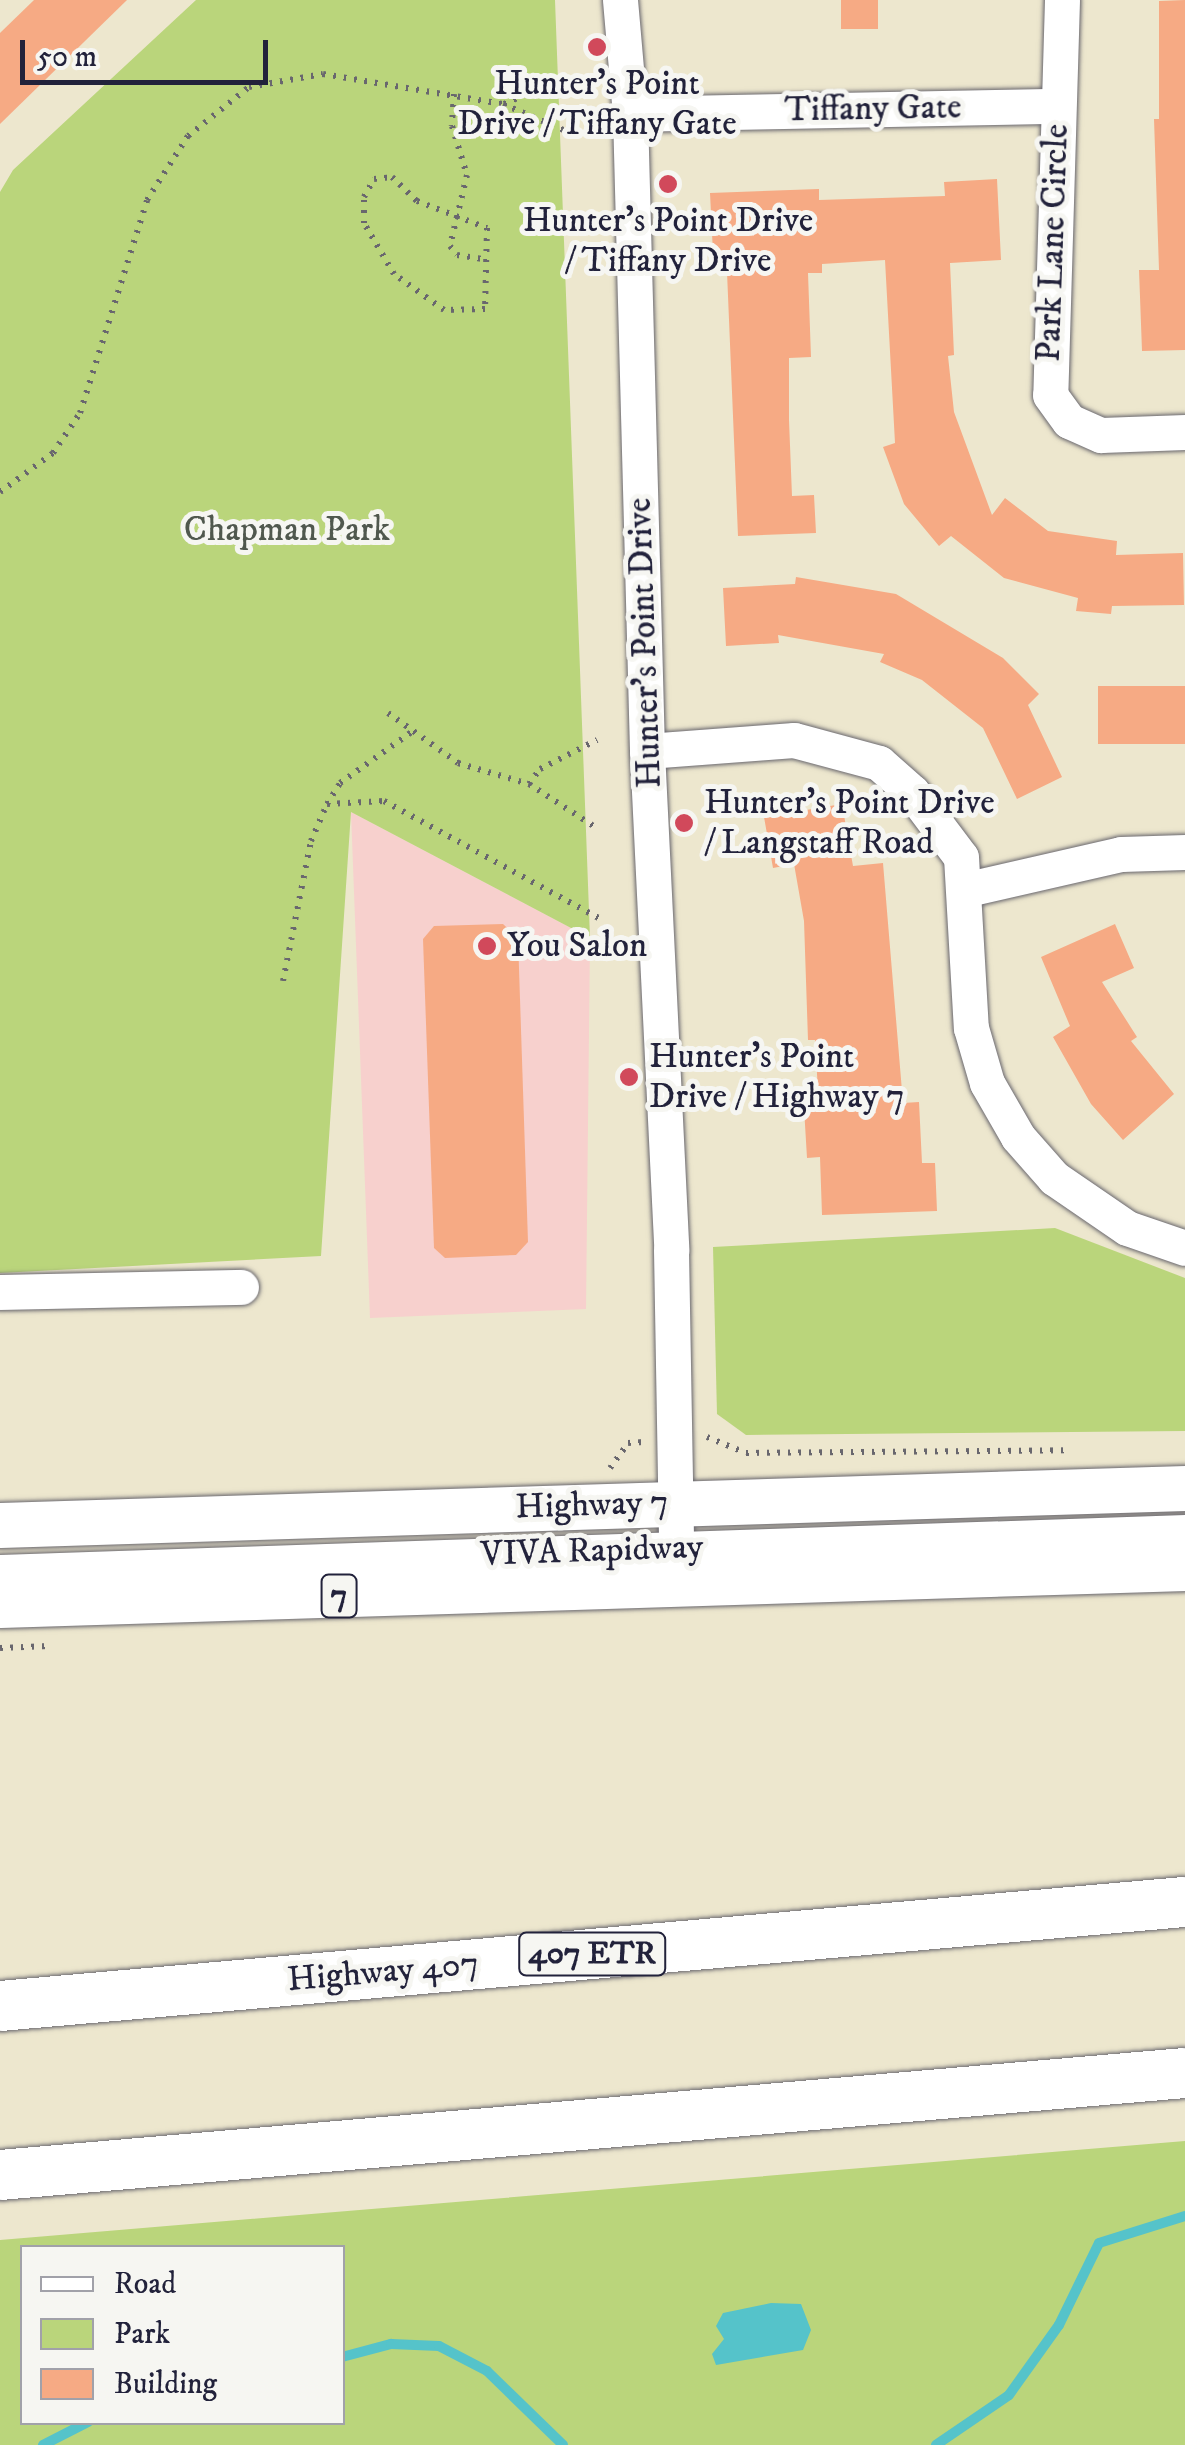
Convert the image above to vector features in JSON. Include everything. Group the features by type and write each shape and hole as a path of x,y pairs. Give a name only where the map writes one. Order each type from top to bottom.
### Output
{"highway":[{"name":"Highway 407","path":"0,2006 1185,1902"},
{"path":"0,2175 1185,2074"}],"main road":[{"name":"Highway 7","path":"0,1526 1185,1488"},
{"name":"7","path":"0,1605 677,1567 1185,1568"}],"street":[{"name":"Hunter's Point Drive","path":"620,0 630,114 677,1567"},
{"name":"Park Lane Circle","path":"1062,0 1050,395 1069,420 1101,435 1185,432"},
{"name":"Tiffany Gate","path":"630,114 1056,106"},
{"path":"648,752 794,740 879,763 947,832 968,889 971,1028 987,1084 1018,1138 1054,1178 1114,1220 1185,1248"},
{"path":"968,889 1120,854 1185,852"},
{"path":"0,1292 242,1286"},
{"name":"VIVA Rapidway","path":"0,1572 677,1567 1185,1532"}],"path":[{"path":"0,492 53,452 80,414 147,200 188,136 249,88 322,74 503,104 573,134"},
{"path":"503,104 566,77"},
{"path":"454,94 452,126 466,175 450,246 458,254 483,259"},
{"path":"392,177 417,201 486,228 483,259 490,271 485,310 444,310 394,274 364,223 364,197 374,179 392,177"},
{"path":"388,713 458,764 529,784 598,829"},
{"path":"283,981 311,841 327,804 340,783 413,732"},
{"path":"529,784 540,769 597,740"},
{"path":"327,804 384,802 600,918"},
{"path":"717,1436 746,1454 1085,1449"}],"shaded area":[{"path":"351,812 590,938 586,1309 370,1318"}],"green space":[{"name":"Chapman Park","path":"196,0 555,0 590,938 351,812 321,1256 0,1273 0,192 13,170"},
{"path":"1055,1228 1185,1278 1185,1431 746,1435 717,1414 713,1247"},
{"path":"1185,2141 1185,2445 0,2445 0,2240"}],"water":[{"path":"771,2303 801,2304 811,2330 803,2350 716,2365 712,2354 724,2339 716,2326 723,2313"}],"building":[{"path":"34,0 127,0 0,124 0,33"},
{"path":"841,0 878,0 878,29 841,29"},
{"path":"1185,0 1185,350 1142,351 1139,270 1159,270 1154,119 1159,119 1159,1"},
{"path":"997,179 1001,260 950,263 954,355 948,356 954,412 992,515 1005,498 1048,531 1117,541 1116,555 1183,553 1184,605 1112,606 1111,614 1076,611 1078,598 1004,578 951,536 939,546 904,504 883,447 895,443 885,260 822,264 822,273 808,273 811,357 789,358 789,420 792,496 814,495 816,533 738,536 727,272 714,273 710,193 819,189 819,200 945,196 944,182"},
{"path":"796,577 896,594 1003,658 1039,694 1028,705 1062,777 1017,799 983,728 922,680 880,662 884,654 778,635 779,643 726,646 723,588 795,584"},
{"path":"1098,686 1185,686 1185,744 1098,744"},
{"path":"842,804 853,866 883,863 903,1103 919,1102 922,1163 935,1163 937,1211 822,1215 820,1157 807,1158 804,1108 819,1108 815,1040 808,1040 804,921 794,864 773,868 764,817"},
{"path":"503,924 518,938 528,1242 516,1255 445,1258 434,1248 423,939 434,926"},
{"path":"1115,924 1134,968 1102,982 1137,1037 1131,1041 1174,1094 1123,1140 1091,1104 1053,1037 1070,1026 1041,957"}],"waterway":[{"path":"936,2445 1009,2395 1059,2325 1099,2243 1185,2216"},
{"path":"345,2356 391,2344 439,2346 487,2371 563,2445"},
{"path":"43,2445 82,2425"}],"place":[{"name":"Hunter's Point Drive / Tiffany Gate","path":"597,47"},
{"name":"Hunter's Point Drive / Tiffany Drive","path":"668,184"},
{"name":"Hunter's Point Drive / Langstaff Road","path":"684,823"},
{"name":"You Salon","path":"487,946"},
{"name":"Hunter's Point Drive / Highway 7","path":"629,1077"}]}
